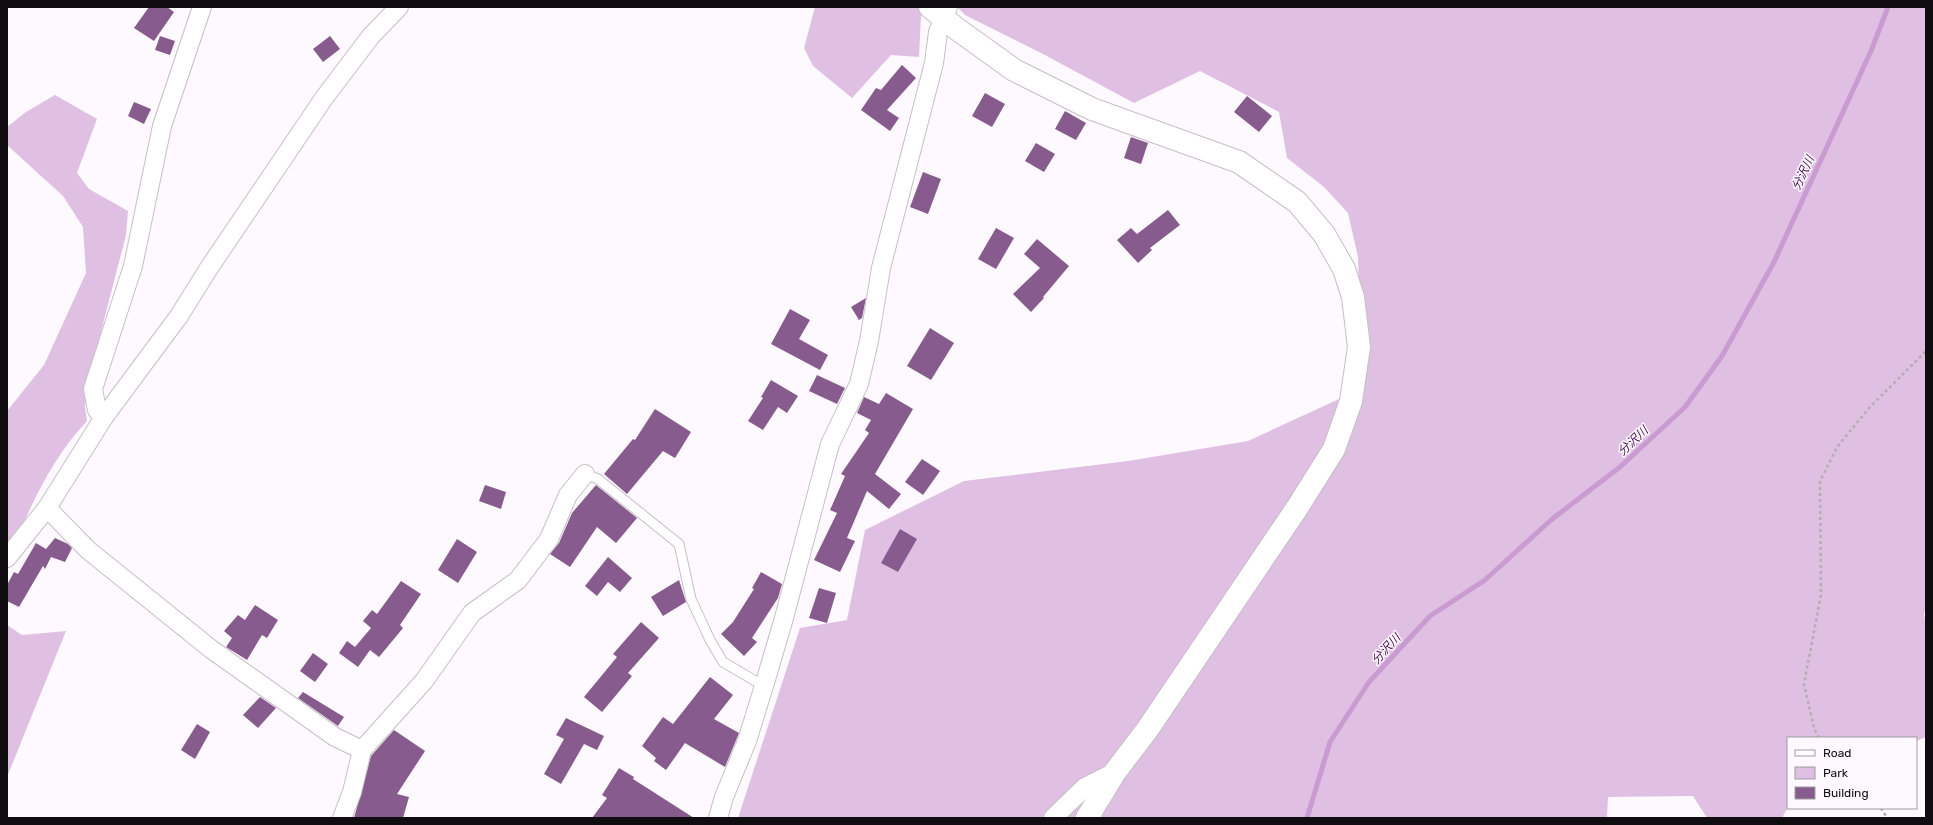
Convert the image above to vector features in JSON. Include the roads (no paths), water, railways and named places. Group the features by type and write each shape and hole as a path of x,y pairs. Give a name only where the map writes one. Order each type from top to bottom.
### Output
{"street":[{"path":"104,417 97,410 94,389 133,266 162,126 202,7"},
{"path":"7,558 47,508 104,417 179,316 209,268 324,98 371,36 399,7"},
{"path":"718,818 724,797 747,741 764,686 784,618 830,444 859,384 869,341 881,268 934,63 941,11"},
{"path":"941,11 1014,70 1085,105 1238,162 1297,202 1320,229 1344,268 1353,297 1359,347 1352,401 1334,449 1297,508 1165,704 1115,772 1086,818"},
{"path":"342,818 352,792 362,750 424,681 472,613 518,580 549,539 568,495 585,474"},
{"path":"47,508 88,550 211,649 335,738 362,750"},
{"path":"1053,818 1085,787 1115,772"}],"lane":[{"path":"585,474 598,479 679,544 691,599 710,640 723,662 764,686"}],"waterway":[{"name":"分沢川","path":"1307,818 1330,742 1369,682 1430,616 1485,580 1551,520 1620,467 1685,407 1722,356 1774,262 1871,51 1888,7"}]}
